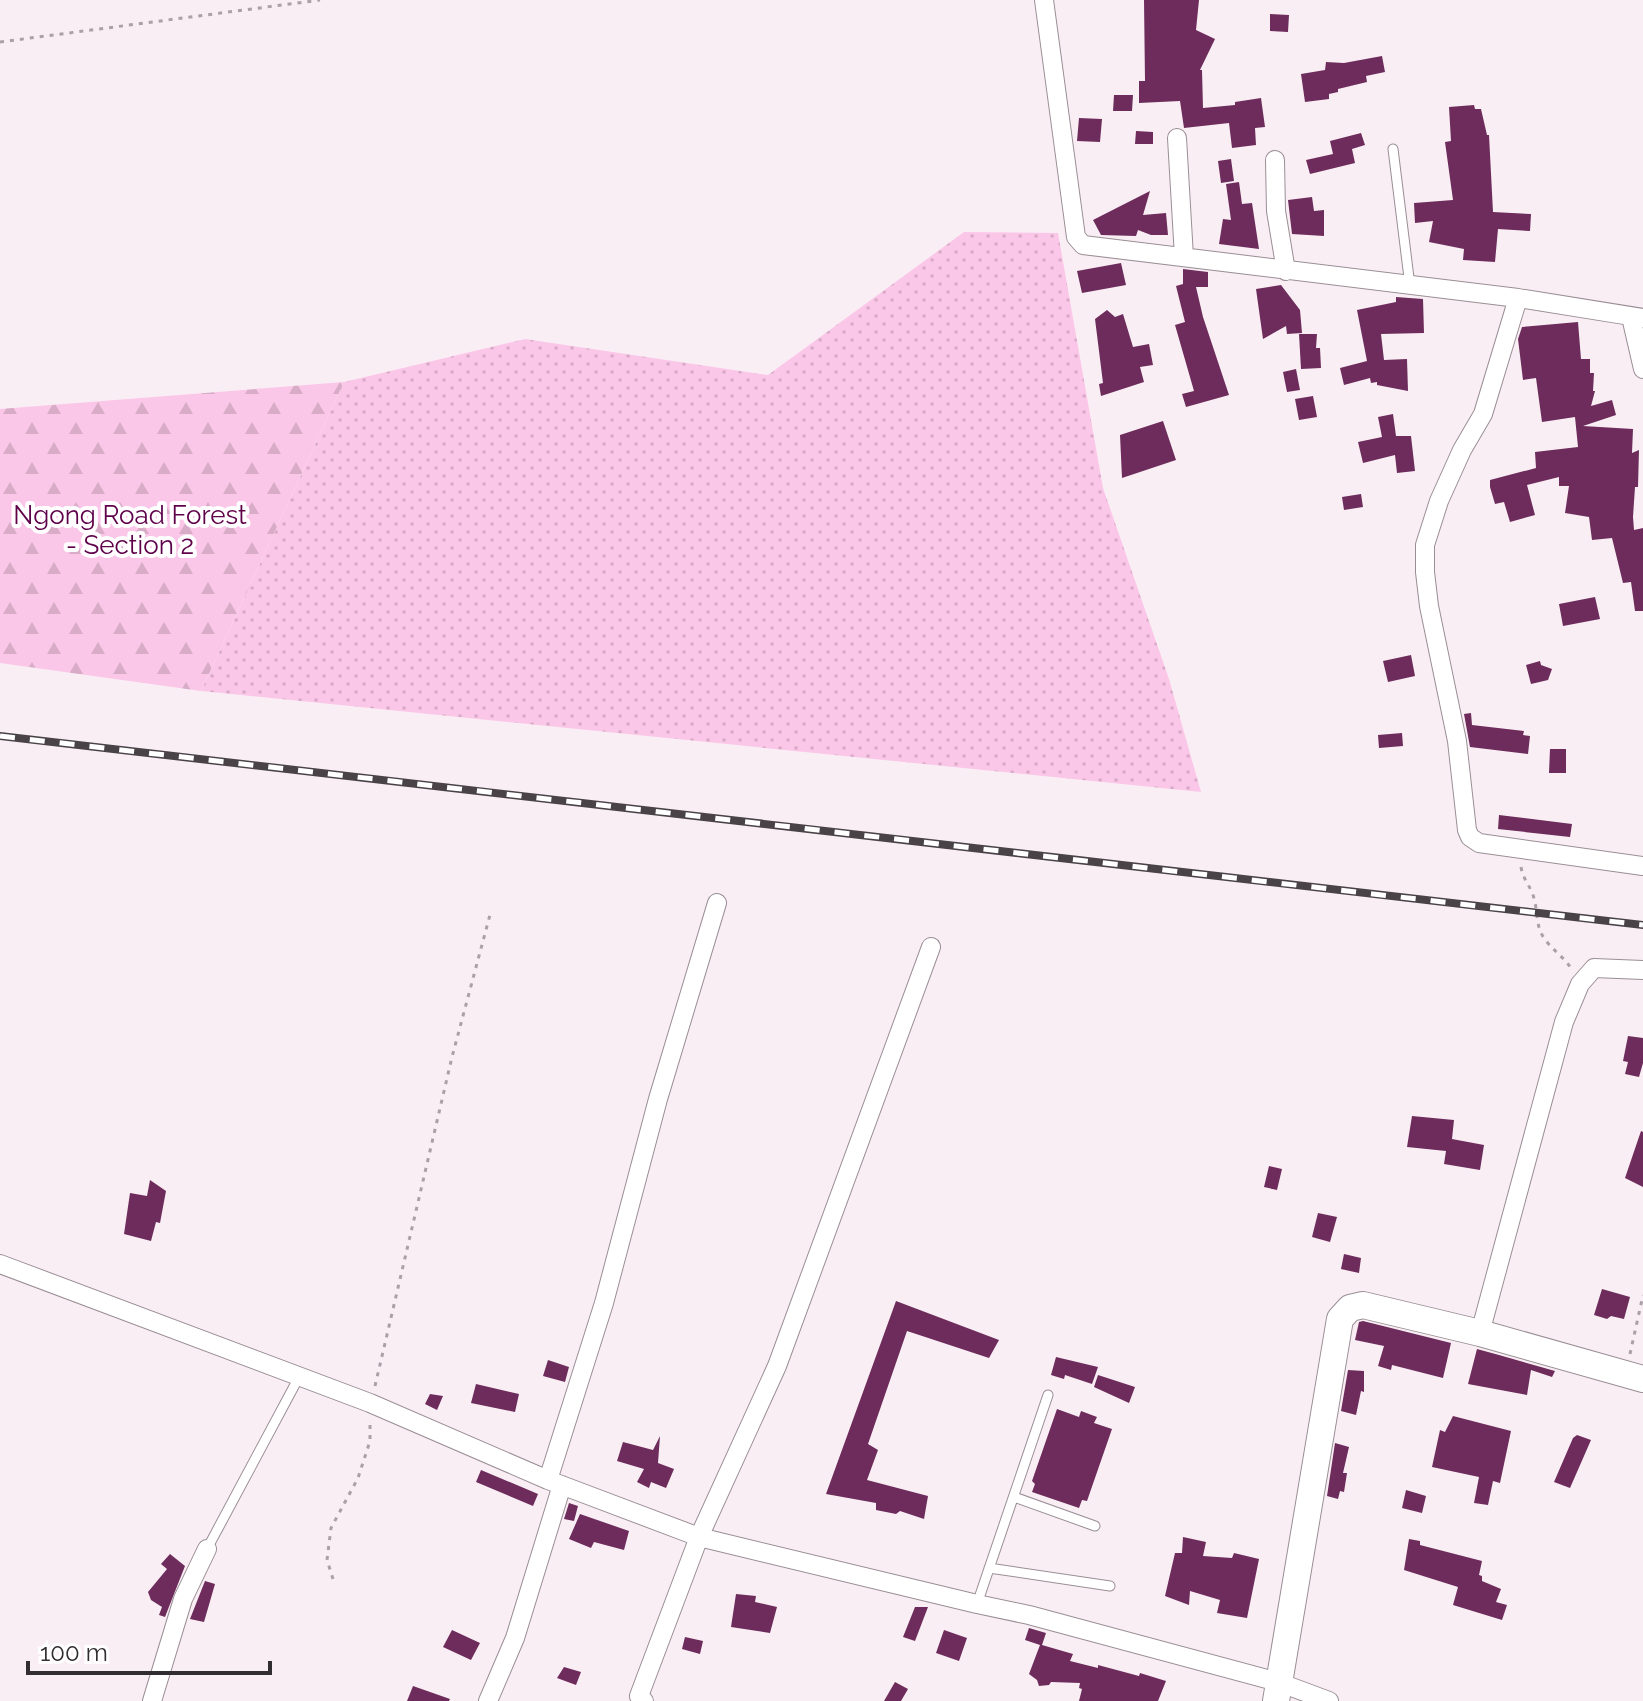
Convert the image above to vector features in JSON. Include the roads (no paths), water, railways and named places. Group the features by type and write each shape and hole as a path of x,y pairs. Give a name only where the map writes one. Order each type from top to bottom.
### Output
{"main road":[{"path":"1277,1691 1340,1319 1350,1308 1363,1305 1480,1333 1635,1376"}],"street":[{"path":"1044,0 1079,242 1089,246 1518,298 1637,318 1643,369"},
{"path":"1177,138 1184,257"},
{"path":"1275,160 1276,211 1286,271"},
{"path":"1518,298 1483,414 1462,450 1439,501 1425,545 1429,606 1457,741 1467,830 1470,837 1479,843 1643,866"},
{"path":"488,1701 515,1638 658,1099 717,903"},
{"path":"644,1701 639,1696 699,1537 777,1366 931,947"},
{"path":"1480,1333 1564,1022 1580,984 1594,968 1643,970"},
{"path":"0,1264 370,1403 555,1483 699,1537 1029,1615 1277,1691 1329,1701"},
{"path":"152,1701 183,1599 207,1549"}],"lane":[{"path":"1393,149 1410,286"},
{"path":"207,1549 299,1377"},
{"path":"977,1604 1048,1395"},
{"path":"1014,1497 1095,1526"},
{"path":"989,1568 1110,1586"}],"railway":[{"path":"0,736 1643,925"}],"park label":[{"name":"Ngong Road Forest - Section 2","path":"130,530"}]}
